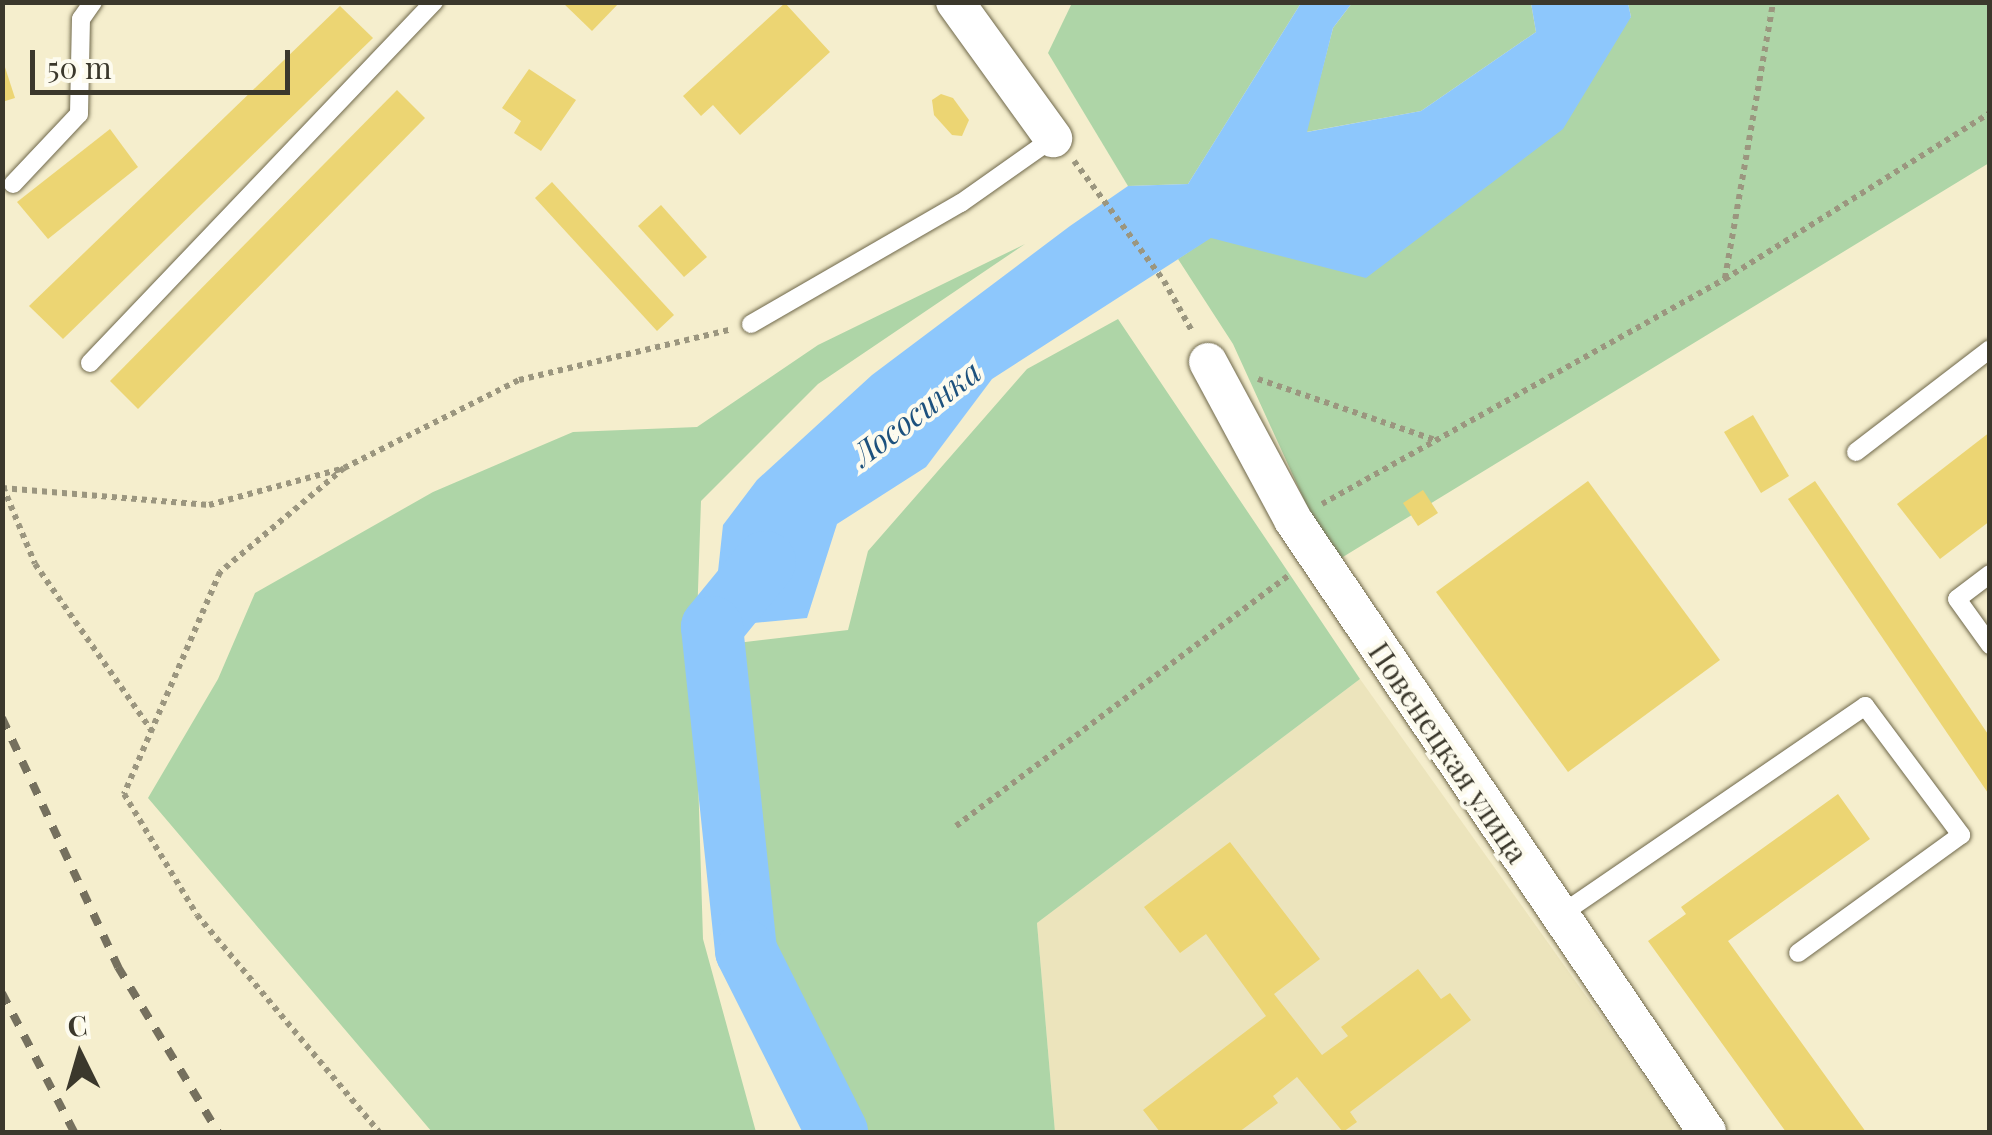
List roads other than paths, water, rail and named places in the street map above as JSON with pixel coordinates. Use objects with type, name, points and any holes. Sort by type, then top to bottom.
[{"type":"street","points":[[955,2],[1052,138]]},
{"type":"street","name":"Повенецкая улица","points":[[1208,362],[1292,520],[1707,1132]]},
{"type":"lane","points":[[13,184],[78,114],[81,20],[93,2]]},
{"type":"lane","points":[[90,363],[434,2]]},
{"type":"lane","points":[[752,324],[961,203],[1052,138]]},
{"type":"lane","points":[[1856,452],[1990,349]]},
{"type":"lane","points":[[1990,574],[1957,600],[1990,645]]},
{"type":"lane","points":[[1560,915],[1865,706],[1961,836],[1798,953]]},
{"type":"water","points":[[1301,3],[1352,3],[1333,28],[1307,132],[1421,111],[1536,32],[1531,3],[1628,3],[1631,17],[1563,129],[1366,278],[1211,238],[992,379],[926,467],[837,524],[807,618],[712,627],[723,525],[757,480],[872,375],[1128,186],[1188,184]]},
{"type":"waterway","name":"Лососинка","points":[[765,562],[712,627],[746,951],[837,1132]]},
{"type":"railway","points":[[2,718],[118,967],[218,1132]]},
{"type":"railway","points":[[2,993],[74,1132]]}]
